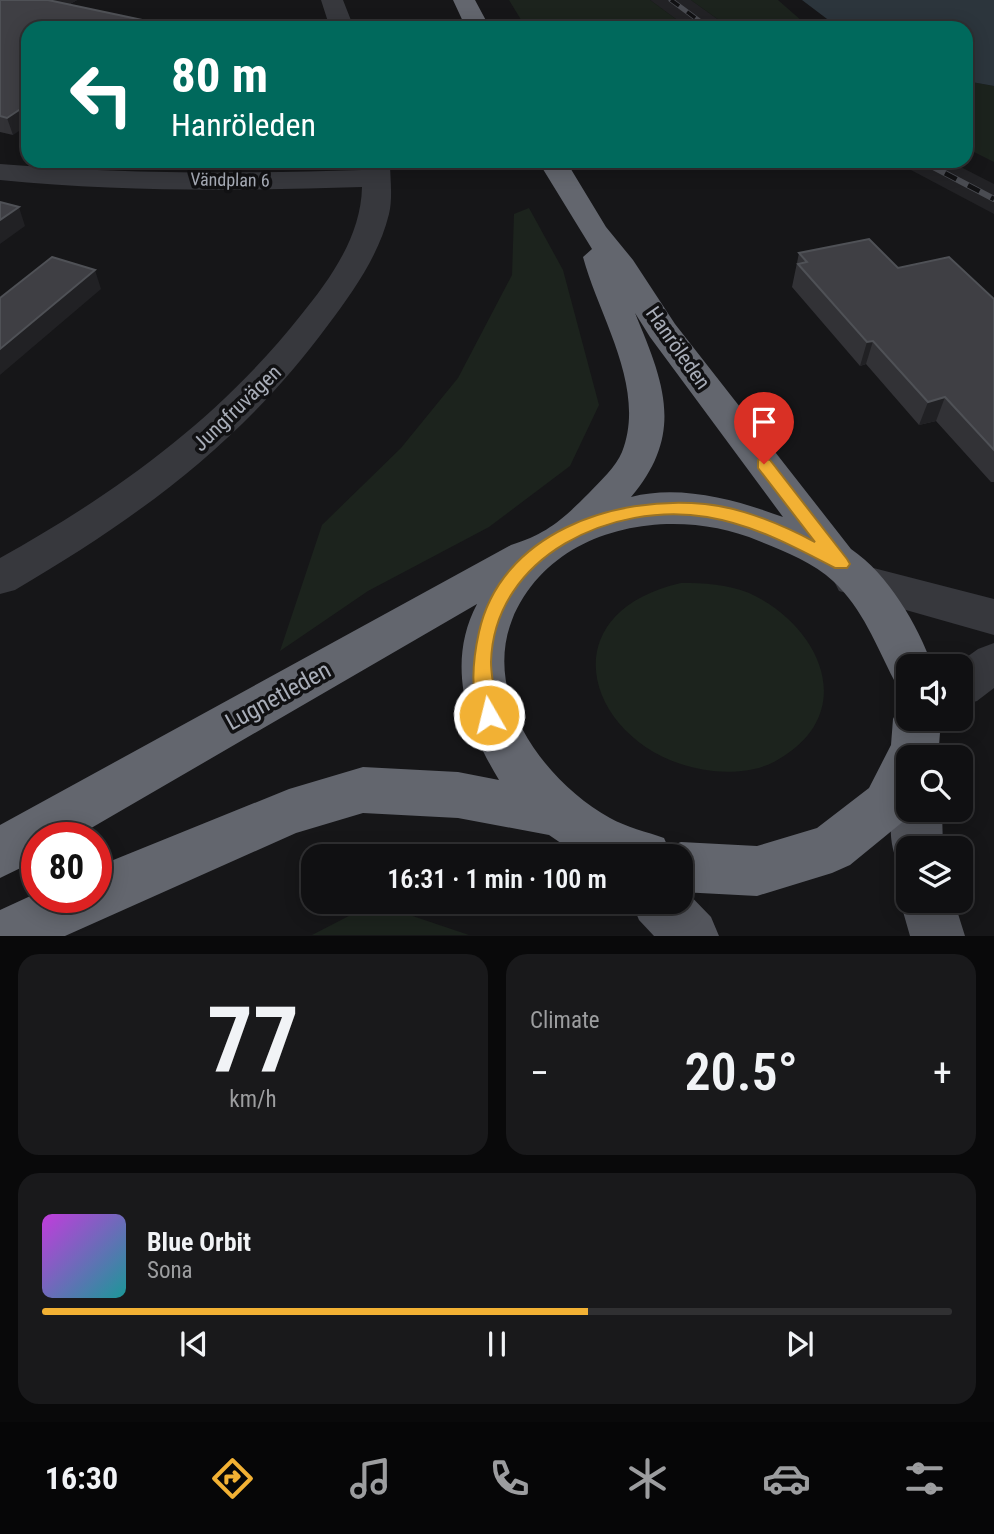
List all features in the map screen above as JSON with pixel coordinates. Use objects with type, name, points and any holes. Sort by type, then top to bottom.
[{"type":"highway","points":[[464,0],[474,21]]},
{"type":"highway","name":"Hanröleden","points":[[556,168],[593,231],[622,267],[662,330],[894,627],[905,654]]},
{"type":"highway","name":"Hanröleden","points":[[568,533],[632,468],[641,452],[649,416],[640,378],[600,265],[593,231]]},
{"type":"highway","points":[[589,835],[516,767],[489,715],[482,662],[492,613],[518,571],[568,533],[641,510],[706,510],[771,527],[848,571]]},
{"type":"highway","name":"Lugnetleden","points":[[0,853],[568,533]]},
{"type":"highway","points":[[693,868],[757,871],[832,848],[887,804],[914,740]]},
{"type":"highway","points":[[112,886],[289,812],[363,790],[458,794],[613,844]]},
{"type":"highway","points":[[4,936],[54,913]]},
{"type":"main road","points":[[931,913],[938,936]]},
{"type":"main road","points":[[671,914],[692,936]]},
{"type":"street","points":[[332,0],[340,21]]},
{"type":"street","name":"Vändplan 6","points":[[0,172],[54,177],[291,181],[376,170]]},
{"type":"street","name":"Jungfruvägen","points":[[0,578],[82,531],[172,471],[237,414],[291,355],[337,289],[364,243],[371,223],[376,170]]},
{"type":"street","points":[[848,571],[994,617]]},
{"type":"street","points":[[973,678],[994,662]]},
{"type":"shaded area","points":[[509,0],[650,0],[678,21],[522,21]]},
{"type":"shaded area","points":[[650,0],[691,0],[720,21],[678,21]]},
{"type":"shaded area","points":[[691,0],[778,0],[802,21],[720,21]]},
{"type":"shaded area","points":[[802,0],[994,0],[994,86],[973,82],[973,21],[830,21]]},
{"type":"shaded area","points":[[973,82],[994,86],[994,162],[973,152]]},
{"type":"shaded area","points":[[907,168],[963,168],[994,184],[994,214]]},
{"type":"shaded area","points":[[529,208],[563,270],[599,405],[570,466],[489,527],[368,591],[280,651],[322,525],[401,448],[458,378],[512,275],[514,214]]},
{"type":"shaded area","points":[[681,583],[715,585],[749,593],[774,607],[795,626],[811,647],[821,670],[824,694],[818,718],[804,740],[772,763],[747,770],[721,772],[671,761],[637,741],[612,715],[598,684],[597,654],[609,624],[636,600]]},
{"type":"shaded area","points":[[353,914],[407,914],[469,935],[312,935]]},
{"type":"building","points":[[0,0],[48,0],[147,21],[21,21],[21,109],[7,118],[0,116]]},
{"type":"building","points":[[0,202],[19,207],[0,220]]},
{"type":"building","points":[[869,239],[898,268],[949,257],[994,299],[994,450],[945,397],[928,402],[873,341],[867,342],[798,264],[807,262],[799,253]]},
{"type":"building","points":[[52,257],[95,270],[0,349],[0,298]]},
{"type":"railway","points":[[671,0],[700,21]]},
{"type":"railway","points":[[935,168],[994,199]]},
{"type":"route","points":[[489,715],[482,662],[492,613],[518,571],[555,540],[580,526],[641,510],[706,510],[771,527],[841,564],[764,464]]}]
